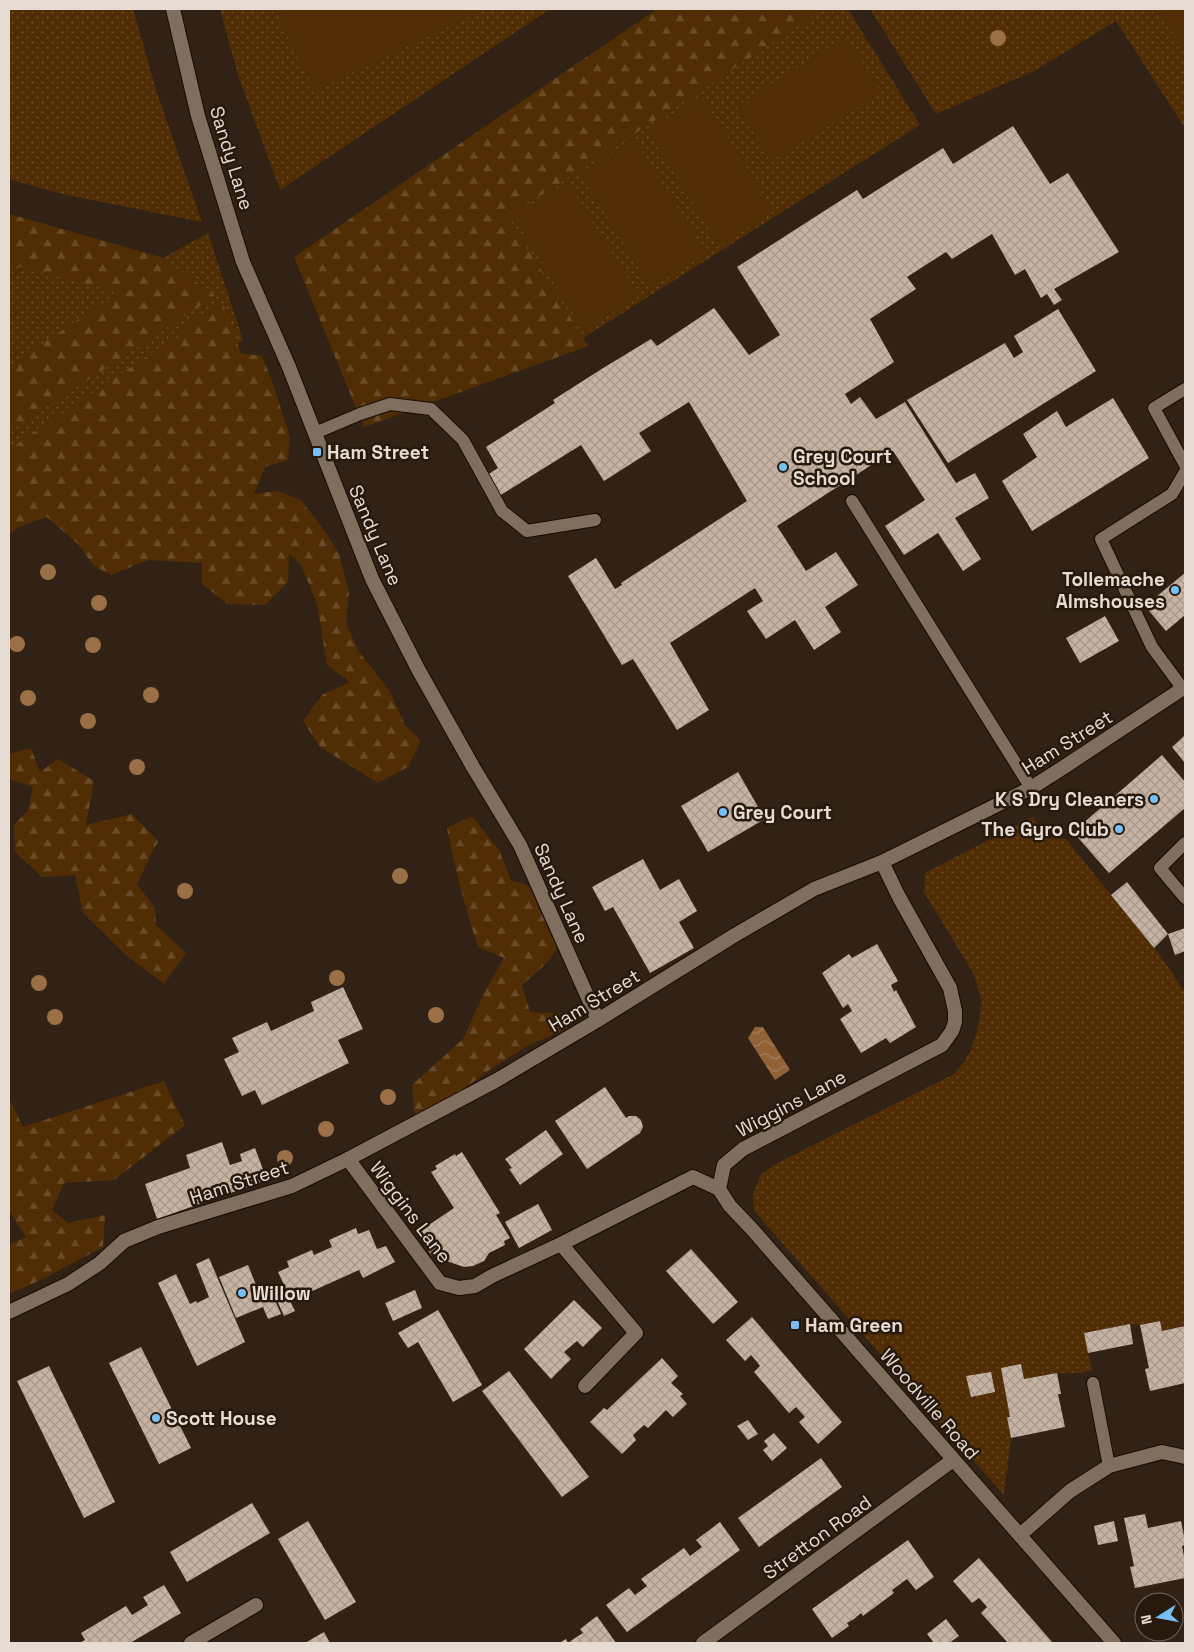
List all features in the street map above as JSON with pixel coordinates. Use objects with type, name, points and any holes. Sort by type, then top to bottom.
[{"type":"street","name":"Sandy Lane","points":[[173,9],[198,116],[243,262],[289,367],[372,579],[418,669],[473,767],[520,845],[598,1020]]},
{"type":"street","name":"Ham Street","points":[[9,1312],[68,1284],[100,1262],[124,1241],[158,1227],[292,1186],[348,1159],[497,1080],[814,889],[882,862],[1031,788],[1184,688]]},
{"type":"street","name":"Wiggins Lane","points":[[348,1159],[440,1282],[459,1288],[475,1286],[693,1177],[718,1189],[724,1165],[743,1149],[942,1045],[952,1031],[955,1022],[955,1011],[950,988],[899,897],[882,862]]},
{"type":"street","name":"Woodville Road","points":[[718,1189],[730,1206],[1114,1643]]},
{"type":"street","points":[[561,1244],[636,1333],[585,1386]]},
{"type":"street","points":[[1020,1535],[1070,1491],[1109,1466],[1162,1452],[1185,1457]]},
{"type":"street","name":"Stretton Road","points":[[703,1643],[720,1638],[954,1460]]},
{"type":"street","points":[[191,1643],[256,1605]]},
{"type":"lane","points":[[1185,389],[1154,408],[1185,465]]},
{"type":"lane","points":[[314,433],[390,404],[431,409],[463,440],[502,511],[527,531],[595,520]]},
{"type":"lane","points":[[1184,688],[1152,647],[1101,539],[1172,494],[1185,472]]},
{"type":"lane","points":[[852,501],[1031,788]]},
{"type":"lane","points":[[1185,843],[1160,868],[1185,898]]},
{"type":"lane","points":[[1093,1383],[1109,1466]]},
{"type":"green space","points":[[9,9],[133,9],[157,93],[202,222],[62,194],[9,179]]},
{"type":"green space","points":[[220,9],[550,9],[280,190],[238,75]]},
{"type":"green space","points":[[275,9],[485,9],[314,91]]},
{"type":"green space","points":[[657,9],[824,9],[508,217],[588,346],[364,427],[294,257]]},
{"type":"green space","points":[[812,9],[848,9],[920,125],[583,338],[500,206]]},
{"type":"green space","points":[[870,9],[1185,9],[1185,128],[1116,21],[1034,71],[936,114]]},
{"type":"green space","points":[[1157,9],[1185,9],[1185,51]]},
{"type":"green space","points":[[846,37],[881,93],[771,161],[737,106]]},
{"type":"green space","points":[[702,96],[773,211],[719,245],[648,130]]},
{"type":"green space","points":[[634,139],[706,253],[651,288],[580,173]]},
{"type":"green space","points":[[567,182],[639,296],[584,331],[513,216]]},
{"type":"green space","points":[[9,214],[163,258],[208,233],[243,340],[9,491]]},
{"type":"green space","points":[[9,214],[163,258],[215,296],[9,432],[9,366],[119,292],[9,264]]},
{"type":"green space","points":[[223,303],[241,353],[262,356],[290,437],[288,460],[265,467],[254,494],[277,491],[301,500],[326,533],[339,554],[349,592],[346,624],[359,652],[390,691],[405,725],[421,741],[408,767],[378,783],[320,747],[303,721],[322,695],[350,682],[327,665],[317,604],[301,565],[289,553],[288,582],[265,605],[228,604],[202,584],[202,563],[148,560],[111,575],[93,565],[79,545],[47,517],[21,526],[9,534],[9,449],[161,347],[178,338],[190,320]]},
{"type":"green space","points":[[31,748],[40,772],[58,759],[94,781],[86,825],[132,814],[158,841],[137,884],[155,908],[156,925],[186,953],[164,984],[126,955],[83,913],[75,875],[42,877],[15,852],[14,825],[28,810],[33,787],[10,779],[9,754]]},
{"type":"green space","points":[[472,816],[499,850],[511,880],[529,886],[557,948],[547,963],[522,985],[530,1012],[569,1014],[568,1028],[529,1045],[449,1099],[415,1117],[412,1085],[463,1039],[484,993],[504,958],[478,947],[453,858],[447,828]]},
{"type":"green space","points":[[1033,817],[1048,838],[1066,839],[1162,958],[1185,992],[1185,1326],[1162,1331],[1159,1321],[1140,1325],[1130,1324],[1084,1333],[1092,1370],[1079,1373],[1057,1373],[1024,1379],[1021,1364],[1001,1368],[1010,1416],[1007,1417],[1011,1438],[1004,1495],[754,1211],[753,1194],[761,1174],[778,1163],[954,1074],[965,1061],[972,1047],[978,1027],[982,1001],[973,973],[924,892],[925,873]]},
{"type":"green space","points":[[164,1081],[185,1125],[114,1180],[64,1183],[52,1210],[68,1223],[105,1215],[103,1247],[41,1280],[9,1294],[9,1245],[26,1237],[9,1211],[9,1098],[23,1127]]},
{"type":"water","points":[[755,1027],[763,1027],[790,1070],[775,1080],[748,1038]]},
{"type":"building","points":[[1013,126],[1050,184],[1068,173],[1119,252],[1054,289],[1062,300],[1054,305],[1047,294],[1041,298],[1025,269],[1015,275],[992,234],[952,259],[946,252],[907,277],[916,289],[870,319],[894,362],[845,394],[851,404],[860,397],[876,419],[905,402],[956,483],[975,473],[989,498],[955,518],[981,559],[963,571],[938,533],[904,555],[885,526],[925,500],[893,451],[777,526],[806,571],[836,552],[858,585],[825,607],[841,632],[814,650],[795,620],[766,639],[747,611],[763,601],[755,588],[670,643],[709,710],[677,730],[633,659],[622,665],[568,576],[596,558],[615,589],[622,585],[621,583],[747,501],[689,402],[639,433],[651,451],[604,481],[581,445],[499,496],[487,475],[498,468],[486,447],[555,403],[553,400],[600,370],[651,339],[657,346],[714,308],[749,355],[780,335],[737,267],[857,190],[863,199],[943,148],[953,164]]},
{"type":"building","points":[[1058,309],[1096,371],[948,463],[907,400],[1005,343],[1014,358],[1023,352],[1014,336]]},
{"type":"building","points":[[1113,398],[1149,458],[1032,531],[1002,481],[1037,457],[1023,434],[1057,411],[1066,427]]},
{"type":"building","name":"Tollemache Almshouses","points":[[1185,573],[1185,615],[1166,631],[1145,606]]},
{"type":"building","points":[[1105,616],[1119,641],[1080,663],[1066,638]]},
{"type":"building","points":[[1185,735],[1185,763],[1172,747]]},
{"type":"building","points":[[1162,755],[1185,782],[1185,808],[1109,873],[1073,832]]},
{"type":"building","name":"Grey Court","points":[[738,772],[765,819],[708,852],[681,806]]},
{"type":"building","points":[[643,859],[660,890],[679,879],[697,911],[679,922],[694,948],[650,973],[613,907],[605,911],[592,887]]},
{"type":"building","points":[[1127,882],[1168,934],[1154,948],[1111,895]]},
{"type":"building","points":[[1185,928],[1185,951],[1175,955],[1168,934]]},
{"type":"building","points":[[877,944],[898,981],[891,985],[894,992],[896,990],[916,1027],[890,1043],[886,1038],[861,1053],[840,1019],[852,1011],[848,1004],[843,1008],[822,973],[849,954],[852,958]]},
{"type":"building","points":[[343,987],[363,1029],[338,1040],[349,1063],[262,1105],[255,1090],[242,1096],[224,1059],[239,1052],[232,1038],[267,1022],[271,1031],[314,1011],[311,1002]]},
{"type":"building","points":[[605,1087],[626,1118],[636,1116],[641,1120],[643,1127],[640,1133],[587,1169],[555,1121]]},
{"type":"building","points":[[546,1130],[563,1154],[520,1185],[509,1169],[512,1168],[505,1159]]},
{"type":"building","points":[[222,1142],[230,1165],[242,1161],[240,1154],[255,1148],[267,1180],[157,1219],[145,1184],[190,1168],[186,1155]]},
{"type":"building","points":[[462,1152],[500,1213],[496,1215],[510,1238],[504,1241],[505,1245],[489,1253],[484,1261],[473,1266],[464,1267],[432,1256],[417,1233],[454,1208],[431,1172],[437,1169],[435,1166]]},
{"type":"building","points":[[538,1204],[552,1230],[519,1248],[505,1222]]},
{"type":"building","points":[[356,1228],[358,1234],[369,1230],[377,1249],[386,1246],[395,1262],[363,1278],[359,1270],[290,1301],[295,1311],[284,1316],[275,1296],[287,1291],[278,1272],[289,1267],[287,1261],[312,1250],[314,1255],[332,1247],[329,1240]]},
{"type":"building","points":[[691,1249],[738,1302],[713,1324],[666,1271]]},
{"type":"building","points":[[209,1258],[245,1342],[197,1366],[158,1283],[176,1274],[190,1304],[196,1301],[197,1303],[209,1297],[196,1264]]},
{"type":"building","name":"Willow","points":[[248,1265],[260,1295],[271,1291],[281,1314],[268,1319],[263,1307],[236,1318],[219,1277]]},
{"type":"building","points":[[415,1290],[422,1308],[393,1321],[385,1303]]},
{"type":"building","points":[[574,1300],[602,1328],[583,1347],[577,1341],[564,1352],[571,1359],[551,1379],[524,1349]]},
{"type":"building","points":[[438,1310],[482,1385],[453,1402],[418,1342],[408,1348],[398,1333]]},
{"type":"building","points":[[752,1317],[842,1422],[818,1444],[799,1422],[805,1417],[796,1407],[789,1413],[754,1372],[760,1366],[751,1355],[745,1361],[726,1340]]},
{"type":"building","points":[[1160,1321],[1162,1331],[1185,1326],[1185,1383],[1150,1391],[1145,1369],[1149,1368],[1140,1325]]},
{"type":"building","points":[[1130,1324],[1133,1344],[1088,1353],[1084,1333]]},
{"type":"building","name":"Scott House","points":[[141,1347],[191,1448],[159,1464],[109,1363]]},
{"type":"building","points":[[662,1358],[678,1376],[671,1383],[683,1394],[680,1396],[687,1404],[673,1417],[666,1410],[648,1428],[644,1425],[633,1435],[636,1440],[622,1454],[590,1422],[604,1408],[607,1410]]},
{"type":"building","points":[[1021,1364],[1024,1379],[1057,1373],[1061,1394],[1058,1394],[1065,1427],[1011,1438],[1007,1417],[1010,1417],[1001,1368]]},
{"type":"building","points":[[49,1366],[115,1502],[84,1518],[17,1381]]},
{"type":"building","points":[[509,1371],[589,1477],[562,1497],[482,1391]]},
{"type":"building","points":[[991,1372],[995,1392],[971,1397],[966,1376]]},
{"type":"building","points":[[748,1420],[758,1434],[748,1440],[737,1426]]},
{"type":"building","points":[[774,1433],[787,1448],[772,1461],[763,1450],[768,1446],[764,1441]]},
{"type":"building","points":[[821,1458],[842,1487],[759,1547],[738,1518]]},
{"type":"building","points":[[252,1503],[270,1533],[187,1582],[170,1552]]},
{"type":"building","points":[[1145,1514],[1148,1528],[1181,1521],[1185,1541],[1185,1545],[1182,1546],[1185,1561],[1185,1578],[1135,1588],[1130,1567],[1134,1566],[1124,1518]]},
{"type":"building","points":[[308,1521],[356,1602],[325,1620],[278,1539]]},
{"type":"building","points":[[1114,1521],[1118,1541],[1098,1545],[1094,1526]]},
{"type":"building","points":[[720,1522],[740,1550],[627,1632],[606,1605],[629,1588],[635,1595],[647,1586],[641,1579],[684,1548],[690,1556],[702,1547],[696,1540]]},
{"type":"building","points":[[908,1540],[934,1577],[916,1590],[907,1579],[892,1590],[894,1593],[863,1616],[861,1613],[847,1623],[849,1626],[832,1638],[812,1609]]},
{"type":"building","points":[[979,1558],[1053,1643],[1008,1643],[981,1613],[987,1607],[979,1598],[972,1603],[953,1581]]},
{"type":"building","points":[[164,1585],[181,1613],[130,1643],[79,1643],[85,1640],[81,1633],[126,1606],[132,1615],[148,1605],[143,1597]]},
{"type":"building","points":[[597,1616],[616,1643],[568,1643],[583,1633],[580,1629]]},
{"type":"building","points":[[946,1619],[959,1636],[949,1643],[934,1643],[927,1634]]},
{"type":"building","points":[[324,1632],[330,1643],[305,1643]]},
{"type":"building","points":[[566,1639],[568,1643],[559,1643]]},
{"type":"place","name":"Ham Street","points":[[317,452]]},
{"type":"place","name":"Grey Court School","points":[[783,467]]},
{"type":"place","name":"Tollemache Almshouses","points":[[1175,590]]},
{"type":"place","name":"K S Dry Cleaners","points":[[1154,799]]},
{"type":"place","name":"Grey Court","points":[[723,812]]},
{"type":"place","name":"The Gyro Club","points":[[1119,829]]},
{"type":"place","name":"Willow","points":[[242,1293]]},
{"type":"place","name":"Ham Green","points":[[795,1325]]},
{"type":"place","name":"Scott House","points":[[156,1418]]}]
